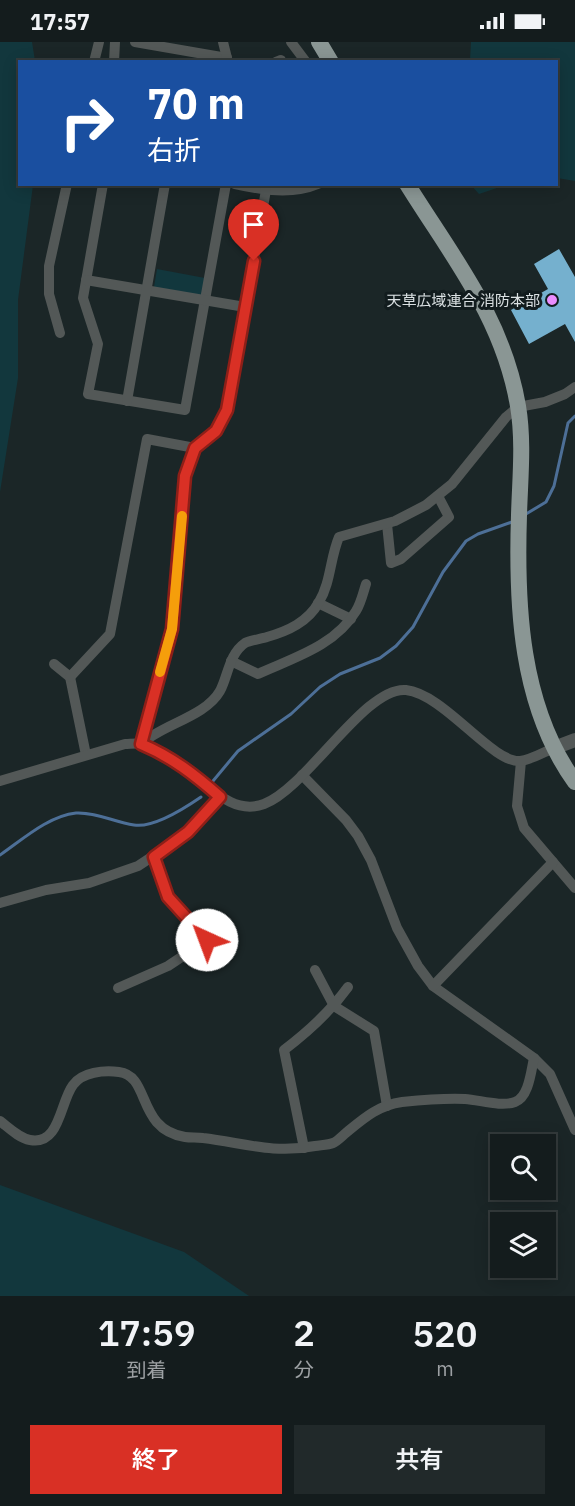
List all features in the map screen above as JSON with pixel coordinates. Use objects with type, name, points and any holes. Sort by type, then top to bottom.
[{"type":"highway","points":[[319,42],[330,60]]},
{"type":"highway","points":[[407,186],[480,297],[494,325],[506,358],[518,407],[521,460],[518,541],[521,623],[528,667],[539,709],[554,748],[575,782]]},
{"type":"street","points":[[94,60],[99,42]]},
{"type":"street","points":[[114,60],[115,42]]},
{"type":"street","points":[[135,42],[227,60],[222,42]]},
{"type":"street","points":[[291,42],[304,60]]},
{"type":"street","points":[[60,333],[49,294],[49,266],[67,186]]},
{"type":"street","points":[[103,186],[83,298],[98,344],[88,394],[185,411],[226,186]]},
{"type":"street","points":[[127,401],[165,186]]},
{"type":"street","points":[[141,744],[172,629],[185,476],[195,448],[216,431],[227,410],[265,187],[290,190],[309,186]]},
{"type":"street","points":[[86,280],[245,307]]},
{"type":"street","points":[[141,744],[152,734],[207,705],[219,692],[231,661],[246,643],[280,633],[303,622],[318,603],[325,588],[339,537],[387,524],[426,505],[452,484],[479,453],[496,428],[518,407],[544,402],[565,394],[575,387]]},
{"type":"street","points":[[70,676],[110,634],[147,439],[195,448]]},
{"type":"street","points":[[387,524],[391,563],[401,559],[449,517],[438,496]]},
{"type":"street","points":[[231,661],[258,674],[315,649],[333,637],[351,619],[366,584]]},
{"type":"street","points":[[318,603],[351,619]]},
{"type":"street","points":[[54,664],[70,676],[86,755]]},
{"type":"street","points":[[0,781],[124,744],[141,744],[168,756],[186,768],[220,797],[237,805],[264,804],[279,796],[302,775],[347,728],[384,694],[399,689],[411,690],[434,702],[467,726],[498,754],[521,761],[575,740]]},
{"type":"street","points":[[521,761],[517,806],[525,828],[575,888]]},
{"type":"street","points":[[302,775],[346,820],[358,836],[371,860],[398,928],[418,966],[433,986],[534,1058],[550,1074],[575,1131]]},
{"type":"street","points":[[0,903],[46,890],[89,883],[138,866],[188,832],[220,797]]},
{"type":"street","points":[[118,988],[168,966],[207,940],[168,897],[154,857]]},
{"type":"street","points":[[433,986],[553,862]]},
{"type":"street","points":[[315,970],[334,1006],[374,1030],[387,1106]]},
{"type":"street","points":[[304,1148],[284,1050],[310,1030],[334,1006],[348,987]]},
{"type":"street","points":[[0,1121],[26,1139],[32,1141],[46,1138],[54,1132],[64,1102],[74,1083],[88,1074],[120,1072],[131,1076],[138,1083],[147,1109],[163,1130],[184,1137],[269,1149],[304,1148],[334,1143],[373,1110],[400,1102],[463,1099],[514,1102],[520,1099],[525,1091],[534,1058]]},
{"type":"shaded area","points":[[0,42],[32,42],[35,60],[18,60],[18,186],[33,186],[18,300],[18,378],[0,492]]},
{"type":"shaded area","points":[[471,42],[575,42],[575,181],[558,178],[558,60],[470,60]]},
{"type":"shaded area","points":[[472,186],[503,186],[479,194]]},
{"type":"shaded area","points":[[157,269],[205,278],[202,296],[154,287]]},
{"type":"shaded area","points":[[0,1185],[184,1252],[249,1296],[0,1296]]},
{"type":"building","name":"天草広域連合 消防本部","points":[[559,249],[575,277],[575,342],[565,324],[529,344],[511,310],[548,289],[534,264]]},
{"type":"waterway","points":[[526,514],[546,502],[554,486],[568,423],[575,416]]},
{"type":"waterway","points":[[213,781],[238,751],[291,714],[320,687],[340,674],[380,658],[396,646],[413,627],[443,572],[466,541],[478,534],[512,522]]},
{"type":"waterway","points":[[0,855],[45,824],[66,815],[91,814],[127,824],[142,825],[169,816],[201,797]]},
{"type":"slow traffic","points":[[160,672],[172,629],[182,516]]},
{"type":"place","name":"天草広域連合 消防本部","points":[[552,300]]},
{"type":"route","points":[[207,940],[168,897],[154,857],[188,832],[220,797],[186,768],[168,756],[141,744],[172,629],[185,476],[195,448],[216,431],[227,410],[254,261]]}]
